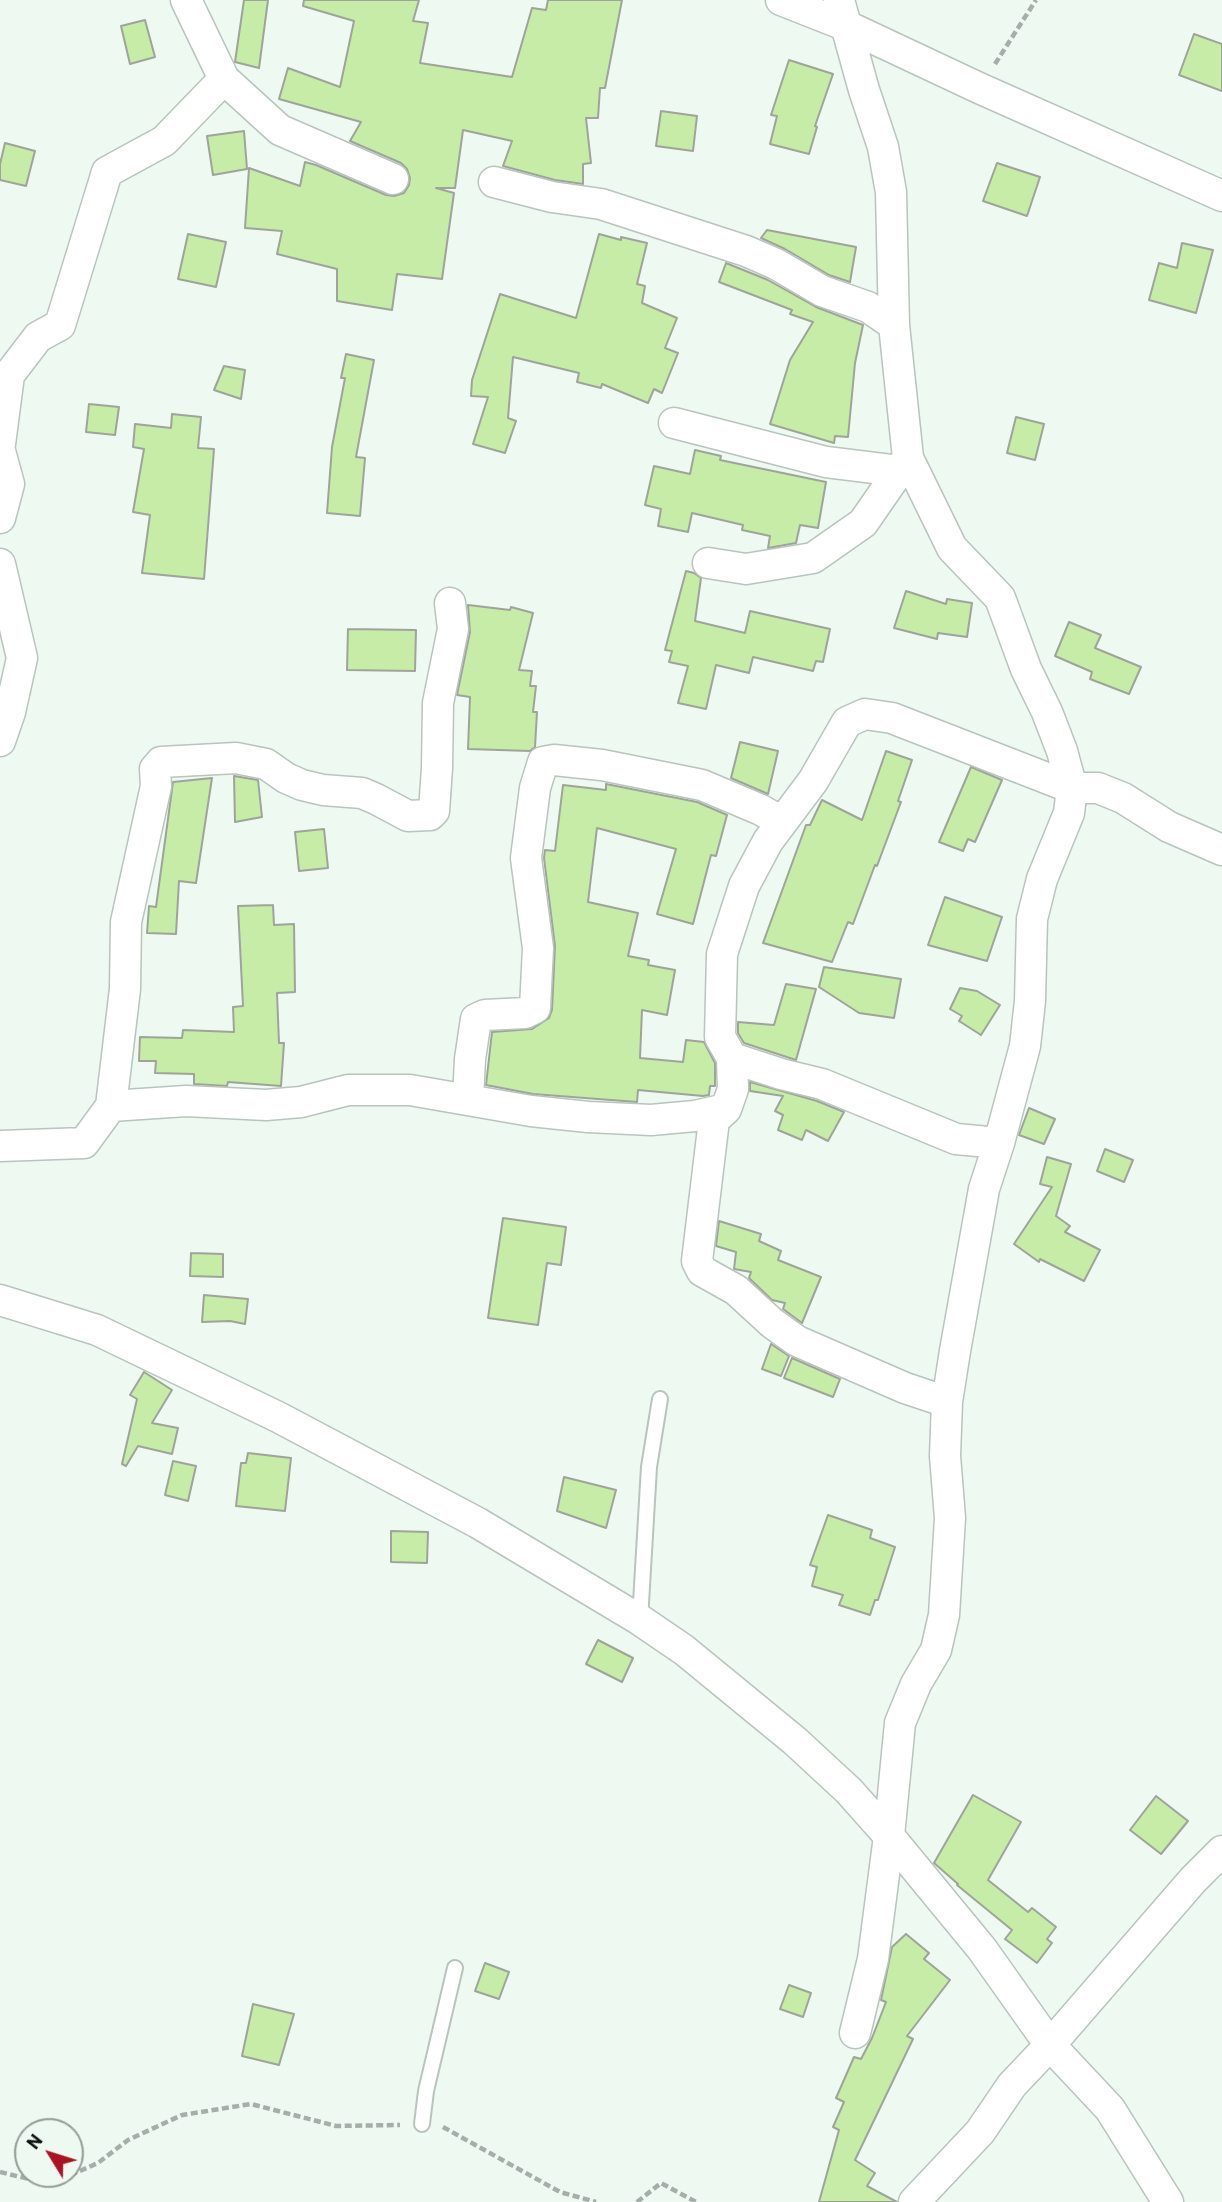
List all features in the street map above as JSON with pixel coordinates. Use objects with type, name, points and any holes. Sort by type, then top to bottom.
[{"type":"street","points":[[186,0],[224,79],[281,130],[393,179]]},
{"type":"street","points":[[781,0],[843,13],[979,88],[1222,196]]},
{"type":"street","points":[[843,13],[883,147],[891,191],[894,325],[903,465],[953,548],[1000,598],[1026,669],[1062,751],[1072,788],[1069,813],[1042,879],[1032,919],[1030,1001],[1025,1046],[984,1189],[947,1402],[944,1456],[950,1518],[944,1615],[936,1650],[916,1684],[900,1723],[873,1959],[855,2033]]},
{"type":"street","points":[[0,444],[9,375],[38,337],[60,325],[107,172],[164,141],[224,79]]},
{"type":"street","points":[[494,182],[552,197],[601,204],[746,251],[776,264],[822,291],[868,307],[894,325]]},
{"type":"street","points":[[674,423],[826,462],[903,465]]},
{"type":"street","points":[[0,451],[9,484],[0,517]]},
{"type":"street","points":[[708,563],[746,569],[813,558],[863,523],[903,465]]},
{"type":"street","points":[[0,564],[22,658],[10,712],[0,741]]},
{"type":"street","points":[[0,1146],[84,1143],[111,1106],[125,989],[125,922],[156,786],[155,769],[161,762],[236,758],[266,764],[302,785],[323,790],[362,793],[408,816],[430,815],[434,811],[438,703],[453,629],[450,603]]},
{"type":"street","points":[[947,1402],[905,1388],[797,1341],[772,1323],[736,1290],[702,1271],[697,1261],[714,1120],[726,1109],[733,1089],[732,1058],[720,1037],[722,954],[744,886],[768,841],[813,781],[847,722],[865,714],[892,719],[1072,788],[1098,788],[1123,798],[1169,827],[1222,850]]},
{"type":"street","points":[[468,1100],[476,1018],[525,1013],[535,1008],[538,948],[526,858],[535,788],[543,762],[554,760],[601,765],[702,785],[782,822]]},
{"type":"street","points":[[732,1058],[822,1084],[956,1139],[999,1143]]},
{"type":"street","points":[[111,1106],[186,1101],[266,1105],[301,1102],[348,1090],[410,1090],[588,1117],[651,1120],[695,1116],[726,1109]]},
{"type":"street","points":[[0,1300],[97,1330],[278,1417],[478,1523],[640,1620],[684,1650],[795,1741],[849,1791],[889,1836],[982,1949],[1050,2045],[1110,2109],[1168,2202]]},
{"type":"street","points":[[914,2202],[980,2132],[1012,2085],[1193,1880],[1222,1851]]},
{"type":"lane","points":[[640,1620],[649,1467],[660,1399]]},
{"type":"lane","points":[[422,2124],[426,2091],[455,1968]]},
{"type":"path","points":[[979,88],[1036,0]]},
{"type":"path","points":[[0,2172],[50,2184],[98,2163],[128,2140],[182,2115],[251,2104],[336,2126],[441,2126],[559,2192],[596,2202]]},
{"type":"path","points":[[637,2202],[661,2183],[696,2202]]},
{"type":"building","points":[[244,0],[268,0],[259,68],[235,62]]},
{"type":"building","points":[[304,0],[419,0],[413,21],[428,23],[420,63],[512,77],[532,8],[546,10],[548,0],[622,0],[605,88],[600,88],[598,118],[586,118],[591,163],[583,164],[583,184],[555,180],[503,166],[512,141],[463,130],[455,188],[436,188],[454,193],[442,279],[397,274],[392,310],[337,301],[337,269],[277,254],[282,231],[245,228],[249,168],[300,186],[305,162],[394,196],[404,193],[410,178],[401,163],[350,141],[361,122],[279,99],[288,68],[340,87],[354,21],[303,6]]},
{"type":"building","points":[[145,20],[155,57],[130,64],[121,26]]},
{"type":"building","points":[[1194,34],[1222,44],[1222,91],[1179,75]]},
{"type":"building","points":[[789,60],[833,74],[815,126],[817,127],[809,154],[770,144],[777,116],[771,115]]},
{"type":"building","points":[[661,111],[697,116],[693,151],[656,146]]},
{"type":"building","points":[[244,131],[247,169],[213,175],[207,136]]},
{"type":"building","points":[[5,143],[35,151],[26,186],[0,180],[0,164]]},
{"type":"building","points":[[997,163],[1040,177],[1027,216],[983,201]]},
{"type":"building","points":[[767,230],[856,247],[850,282],[829,275],[761,238]]},
{"type":"building","points":[[188,234],[226,242],[216,287],[178,279]]},
{"type":"building","points":[[599,234],[647,243],[637,284],[645,286],[642,303],[677,318],[665,348],[678,353],[662,393],[654,389],[648,403],[602,384],[601,388],[577,382],[579,373],[513,357],[508,418],[516,421],[505,453],[473,444],[488,397],[471,396],[472,380],[500,294],[576,318]]},
{"type":"building","points":[[1182,243],[1213,250],[1196,313],[1149,300],[1159,263],[1177,268]]},
{"type":"building","points":[[726,263],[768,280],[816,307],[863,325],[855,363],[848,437],[835,436],[834,443],[770,424],[790,360],[813,322],[790,314],[792,310],[719,282]]},
{"type":"building","points":[[346,354],[374,360],[356,457],[365,458],[360,516],[327,513],[332,447],[345,378],[341,378]]},
{"type":"building","points":[[224,366],[245,370],[241,399],[214,390]]},
{"type":"building","points":[[89,404],[119,407],[115,435],[86,432]]},
{"type":"building","points":[[172,414],[201,417],[198,448],[214,449],[204,579],[142,573],[150,515],[133,512],[144,449],[133,447],[135,424],[171,428]]},
{"type":"building","points":[[1016,417],[1044,424],[1035,460],[1007,453]]},
{"type":"building","points":[[695,450],[721,456],[720,460],[826,482],[818,528],[800,525],[796,543],[768,548],[770,536],[742,530],[743,525],[692,513],[688,532],[658,526],[661,509],[645,505],[654,466],[690,474]]},
{"type":"building","points":[[686,571],[701,578],[695,621],[745,633],[750,611],[830,629],[823,662],[816,661],[813,671],[753,657],[749,673],[716,665],[706,709],[678,703],[688,666],[669,662],[672,651],[665,650]]},
{"type":"building","points":[[906,591],[946,604],[947,599],[972,603],[967,637],[938,633],[937,639],[894,628]]},
{"type":"building","points":[[468,605],[510,610],[511,607],[533,613],[519,670],[532,671],[530,686],[536,686],[533,712],[537,712],[535,747],[530,751],[468,749],[470,697],[457,695],[470,632]]},
{"type":"building","points":[[1069,622],[1101,635],[1095,648],[1141,667],[1129,694],[1090,679],[1092,672],[1055,656]]},
{"type":"building","points":[[348,629],[416,630],[415,671],[347,670]]},
{"type":"building","points":[[740,742],[778,751],[768,794],[731,778]]},
{"type":"building","points":[[886,751],[912,760],[898,801],[901,802],[877,866],[875,865],[853,924],[848,922],[832,962],[763,943],[806,825],[810,825],[822,800],[862,820]]},
{"type":"building","points":[[971,767],[1002,780],[975,842],[968,839],[963,851],[939,842]]},
{"type":"building","points":[[234,776],[258,780],[262,817],[235,822]]},
{"type":"building","points":[[212,778],[196,883],[179,881],[176,934],[147,933],[149,906],[156,907],[173,782]]},
{"type":"building","points":[[606,784],[697,802],[727,815],[716,856],[711,855],[693,924],[657,914],[676,849],[597,828],[588,902],[638,913],[628,956],[649,960],[648,965],[675,970],[667,1015],[642,1010],[640,1058],[683,1062],[686,1040],[704,1042],[715,1063],[715,1086],[710,1086],[709,1095],[638,1090],[637,1102],[533,1094],[486,1085],[492,1032],[532,1029],[549,1018],[552,1010],[555,946],[544,858],[545,850],[555,851],[563,785],[606,790]]},
{"type":"building","points":[[324,829],[328,868],[299,871],[295,832]]},
{"type":"building","points":[[945,897],[1002,917],[987,961],[928,945]]},
{"type":"building","points":[[273,905],[274,925],[294,924],[295,992],[277,993],[279,1043],[284,1043],[281,1086],[228,1082],[227,1086],[194,1084],[194,1074],[155,1073],[156,1061],[139,1061],[140,1037],[182,1038],[183,1030],[234,1032],[233,1007],[243,1006],[238,906]]},
{"type":"building","points":[[824,967],[901,979],[894,1018],[859,1013],[819,987]]},
{"type":"building","points":[[786,984],[816,989],[796,1060],[744,1043],[738,1033],[738,1022],[774,1025]]},
{"type":"building","points":[[960,988],[977,991],[1000,1005],[981,1035],[959,1021],[962,1016],[950,1009]]},
{"type":"building","points":[[750,1082],[817,1101],[844,1112],[828,1141],[806,1130],[802,1140],[778,1130],[783,1115],[775,1111],[783,1096],[750,1091]]},
{"type":"building","points":[[1029,1108],[1055,1119],[1044,1144],[1019,1135]]},
{"type":"building","points":[[1105,1149],[1133,1160],[1124,1182],[1097,1171]]},
{"type":"building","points":[[1047,1157],[1071,1164],[1056,1216],[1070,1226],[1065,1232],[1100,1250],[1084,1281],[1040,1259],[1039,1262],[1014,1244],[1052,1187],[1040,1184]]},
{"type":"building","points":[[503,1218],[566,1227],[561,1265],[547,1263],[538,1325],[488,1318]]},
{"type":"building","points":[[719,1221],[761,1234],[759,1241],[781,1251],[778,1260],[821,1277],[802,1323],[783,1309],[785,1303],[772,1300],[749,1278],[751,1272],[734,1269],[736,1252],[716,1246]]},
{"type":"building","points":[[191,1253],[223,1254],[223,1277],[190,1276]]},
{"type":"building","points":[[204,1295],[248,1299],[245,1324],[230,1321],[202,1322]]},
{"type":"building","points":[[771,1344],[789,1356],[781,1376],[762,1369]]},
{"type":"building","points":[[792,1358],[840,1379],[833,1397],[784,1378]]},
{"type":"building","points":[[144,1372],[172,1390],[152,1423],[178,1428],[172,1454],[138,1446],[126,1466],[122,1464],[137,1399],[130,1395]]},
{"type":"building","points":[[248,1453],[291,1458],[285,1511],[236,1506],[241,1463],[246,1463]]},
{"type":"building","points":[[173,1461],[196,1466],[188,1501],[165,1495]]},
{"type":"building","points":[[564,1477],[616,1490],[606,1528],[557,1511]]},
{"type":"building","points":[[828,1515],[872,1530],[870,1538],[895,1547],[878,1600],[875,1600],[870,1615],[839,1605],[843,1595],[812,1586],[817,1567],[810,1565]]},
{"type":"building","points":[[391,1531],[428,1532],[427,1563],[391,1562]]},
{"type":"building","points":[[598,1640],[633,1658],[622,1682],[586,1664]]},
{"type":"building","points":[[973,1795],[1021,1822],[988,1880],[1028,1912],[1032,1908],[1056,1927],[1047,1939],[1052,1943],[1037,1963],[1005,1939],[1012,1930],[934,1863]]},
{"type":"building","points":[[1156,1796],[1188,1821],[1161,1854],[1130,1830]]},
{"type":"building","points":[[906,1934],[929,1953],[924,1959],[950,1980],[907,2036],[913,2039],[855,2160],[875,2173],[867,2186],[897,2202],[819,2202],[839,2130],[833,2127],[844,2102],[836,2098],[854,2057],[861,2059],[872,2038],[886,2002],[881,2000],[892,1947]]},
{"type":"building","points":[[485,1963],[509,1972],[499,1999],[475,1991]]},
{"type":"building","points":[[789,1985],[811,1993],[803,2017],[780,2009]]},
{"type":"building","points":[[253,2004],[294,2014],[279,2065],[242,2056]]}]
